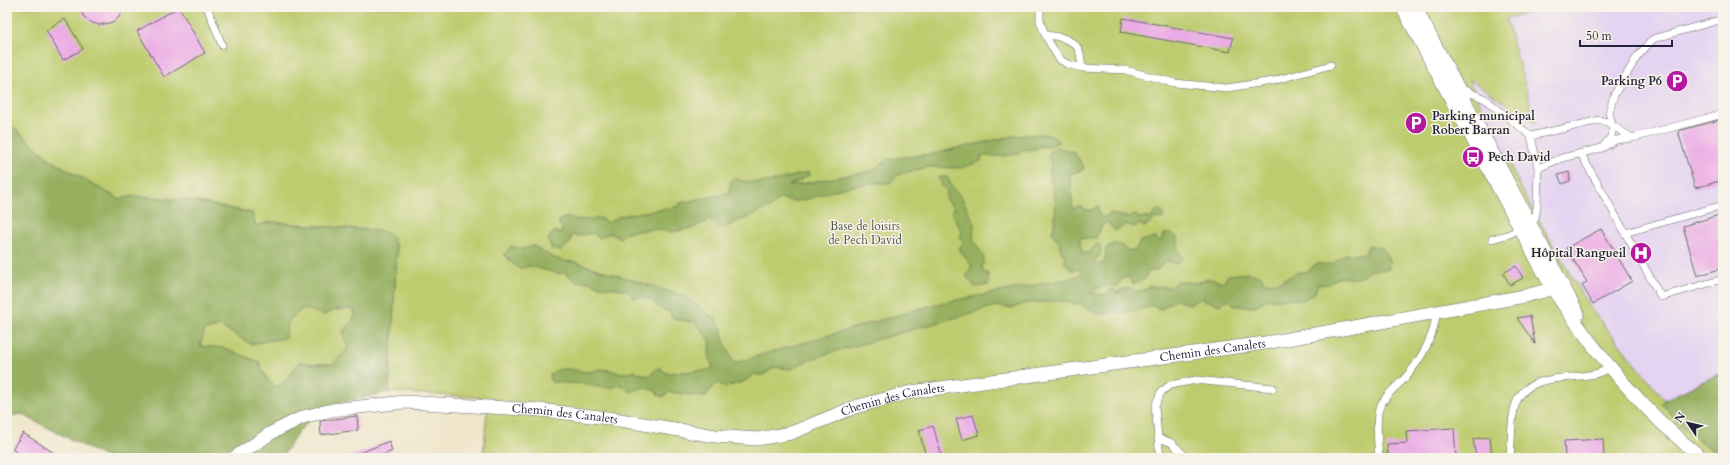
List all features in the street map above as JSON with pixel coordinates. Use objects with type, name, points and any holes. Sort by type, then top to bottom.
[{"type":"street","points":[[1402,7],[1454,92]]},
{"type":"street","points":[[1415,7],[1454,92],[1556,286],[1597,349],[1611,367],[1653,414],[1702,458]]},
{"type":"street","name":"Chemin des Canalets","points":[[234,458],[271,433],[303,417],[332,410],[405,402],[540,410],[608,418],[715,436],[741,439],[771,438],[791,433],[855,408],[911,392],[1265,342],[1525,296],[1556,286]]},
{"type":"lane","points":[[208,7],[222,45]]},
{"type":"lane","points":[[1040,7],[1040,21],[1045,34],[1059,59],[1067,64],[1082,68],[1125,70],[1175,83],[1227,88],[1273,81],[1331,65]]},
{"type":"lane","points":[[1602,148],[1611,137],[1613,127],[1609,112],[1614,95],[1636,57],[1653,39],[1723,19]]},
{"type":"lane","points":[[1045,34],[1072,42],[1079,50],[1082,68]]},
{"type":"lane","points":[[1454,92],[1462,89],[1485,99],[1531,136],[1538,168],[1535,220],[1510,234],[1492,239]]},
{"type":"lane","points":[[1538,168],[1562,158],[1602,148],[1616,140],[1632,138],[1723,114]]},
{"type":"lane","points":[[1531,136],[1600,120],[1607,122],[1632,138]]},
{"type":"lane","points":[[1581,154],[1662,298],[1723,279]]},
{"type":"lane","points":[[1625,233],[1723,205]]},
{"type":"lane","points":[[1379,458],[1379,410],[1390,391],[1403,380],[1419,360],[1436,319],[1436,311]]},
{"type":"lane","points":[[1510,458],[1515,404],[1521,393],[1528,386],[1541,382],[1593,375],[1611,367]]},
{"type":"lane","points":[[1160,458],[1155,406],[1162,392],[1170,385],[1196,380],[1273,388]]},
{"type":"lane","points":[[1159,438],[1172,443],[1183,454],[1183,458]]},
{"type":"shaded area","name":"Hôpital Rangueil","points":[[1552,7],[1723,7],[1723,372],[1665,400],[1590,308],[1526,198],[1467,77],[1536,124],[1506,17]]},
{"type":"green space","name":"Base de loisirs de Pech David","points":[[7,7],[1552,7],[1506,18],[1536,124],[1468,78],[1526,198],[1590,308],[1665,400],[1723,372],[1723,458],[483,458],[488,398],[389,392],[397,249],[391,235],[380,231],[271,222],[255,226],[252,213],[193,201],[136,196],[119,199],[52,161],[7,122]]},
{"type":"green space","points":[[7,122],[52,161],[119,199],[136,196],[193,201],[252,213],[256,226],[271,222],[380,231],[391,235],[397,249],[389,392],[325,406],[299,431],[281,458],[107,458],[21,414],[7,417]],"holes":[[[303,308],[324,315],[335,310],[353,309],[356,315],[343,333],[348,349],[333,364],[299,362],[286,381],[276,387],[267,379],[259,362],[224,348],[200,346],[205,330],[220,326],[251,344],[285,338],[289,320]]]},
{"type":"green space","points":[[1042,134],[1053,136],[1059,142],[1048,147],[1040,146],[1035,150],[1027,150],[1006,156],[981,155],[981,161],[961,168],[929,167],[899,174],[890,183],[851,186],[799,201],[781,198],[771,207],[721,229],[710,219],[693,228],[672,232],[655,229],[626,232],[620,238],[609,233],[599,238],[593,233],[577,236],[572,235],[569,244],[561,251],[552,249],[549,242],[550,236],[554,232],[562,233],[559,220],[569,217],[578,220],[600,218],[608,223],[620,216],[679,207],[680,203],[729,193],[731,180],[733,178],[743,181],[762,182],[780,180],[808,172],[811,174],[789,186],[872,171],[888,159],[932,154],[1012,136]]},
{"type":"green space","points":[[1056,147],[1074,152],[1084,167],[1083,170],[1070,174],[1073,209],[1079,206],[1086,210],[1091,210],[1098,206],[1098,213],[1103,218],[1111,213],[1129,218],[1136,215],[1139,218],[1146,217],[1150,219],[1157,210],[1162,211],[1164,217],[1160,219],[1156,218],[1145,227],[1139,224],[1134,227],[1126,224],[1115,231],[1107,222],[1102,225],[1096,238],[1079,238],[1082,253],[1088,253],[1097,244],[1100,245],[1100,253],[1094,263],[1098,265],[1105,262],[1106,248],[1115,243],[1127,250],[1135,251],[1140,241],[1156,238],[1161,242],[1163,234],[1172,233],[1178,238],[1178,250],[1183,259],[1176,264],[1166,261],[1158,269],[1148,272],[1145,279],[1134,284],[1127,277],[1120,279],[1120,284],[1117,287],[1110,285],[1103,286],[1090,293],[1105,295],[1110,290],[1114,289],[1117,293],[1123,289],[1131,288],[1135,291],[1145,290],[1148,286],[1170,287],[1177,281],[1194,283],[1209,279],[1224,282],[1228,275],[1249,273],[1262,277],[1263,283],[1279,282],[1298,272],[1308,272],[1315,264],[1332,264],[1346,254],[1365,254],[1368,246],[1382,247],[1389,261],[1389,269],[1371,270],[1364,276],[1353,278],[1340,277],[1328,284],[1317,285],[1315,293],[1303,300],[1265,300],[1260,304],[1250,307],[1234,305],[1229,300],[1223,301],[1220,305],[1204,300],[1204,297],[1189,304],[1175,300],[1161,309],[1152,306],[1134,311],[1100,314],[1080,304],[1060,301],[1026,303],[1012,308],[996,306],[826,354],[804,362],[792,369],[775,367],[763,375],[757,375],[755,373],[745,381],[724,388],[719,383],[714,385],[705,397],[669,392],[664,397],[658,395],[656,391],[643,387],[631,392],[620,384],[614,387],[606,388],[591,386],[588,384],[552,382],[550,380],[550,375],[563,369],[588,372],[601,369],[622,373],[635,371],[649,376],[659,367],[666,373],[710,370],[713,366],[709,357],[711,341],[694,321],[690,322],[672,318],[670,311],[660,308],[646,298],[634,298],[628,290],[600,286],[586,281],[577,282],[564,272],[560,274],[530,266],[519,269],[504,255],[511,246],[523,249],[534,246],[548,255],[558,259],[575,262],[684,296],[715,319],[722,328],[723,339],[734,363],[936,304],[1073,278],[1081,273],[1081,269],[1071,270],[1064,261],[1066,258],[1062,253],[1059,242],[1052,233],[1055,220],[1055,196],[1052,182],[1049,177],[1051,161],[1048,158],[1049,153]]},
{"type":"green space","points":[[937,177],[947,177],[953,189],[961,196],[974,223],[973,239],[984,258],[982,270],[988,274],[988,285],[975,287],[966,276],[972,266],[959,249],[964,241],[960,238],[962,232],[952,212],[955,208],[946,200],[947,191],[941,186],[942,183]]},
{"type":"green space","points":[[303,308],[324,314],[335,310],[353,309],[356,315],[343,332],[348,349],[333,364],[299,362],[286,381],[276,387],[267,379],[259,362],[224,349],[199,346],[205,330],[220,326],[251,344],[289,320]]},
{"type":"green space","points":[[1723,372],[1723,458],[1685,430],[1662,404],[1665,400]]},
{"type":"water","points":[[637,7],[650,7],[648,14],[636,12]]},
{"type":"building","points":[[81,7],[125,7],[114,22],[99,25],[92,23],[83,16]]},
{"type":"building","points":[[179,7],[205,53],[164,77],[137,31]]},
{"type":"building","points":[[1123,18],[1233,38],[1230,52],[1121,32]]},
{"type":"building","points":[[65,19],[83,49],[63,60],[46,30]]},
{"type":"building","points":[[1723,119],[1723,180],[1695,188],[1678,131]]},
{"type":"building","points":[[1569,172],[1570,181],[1562,184],[1558,175]]},
{"type":"building","points":[[1723,214],[1723,268],[1697,276],[1683,226]]},
{"type":"building","points":[[1601,229],[1632,281],[1593,304],[1582,285],[1587,282],[1566,248]]},
{"type":"building","points":[[1516,266],[1523,278],[1510,285],[1503,273]]},
{"type":"building","points":[[1530,316],[1535,344],[1517,318]]},
{"type":"building","points":[[973,415],[979,435],[962,440],[956,419]]},
{"type":"building","points":[[357,416],[358,430],[321,435],[320,421]]},
{"type":"building","points":[[933,426],[941,453],[926,457],[919,430]]},
{"type":"building","points":[[1454,428],[1456,458],[1388,458],[1387,444],[1407,443],[1406,431]]},
{"type":"building","points":[[23,433],[62,458],[25,458],[12,449]]},
{"type":"building","points":[[1490,437],[1492,458],[1476,458],[1473,439]]},
{"type":"building","points":[[1603,439],[1604,458],[1565,458],[1564,441]]},
{"type":"building","points":[[389,441],[392,451],[376,458],[348,458]]},
{"type":"place","name":"Parking P6","points":[[1677,81]]},
{"type":"place","name":"Parking municipal Robert Barran","points":[[1416,123]]},
{"type":"place","name":"Pech David","points":[[1473,157]]},
{"type":"place","name":"Hôpital Rangueil","points":[[1641,253]]}]
